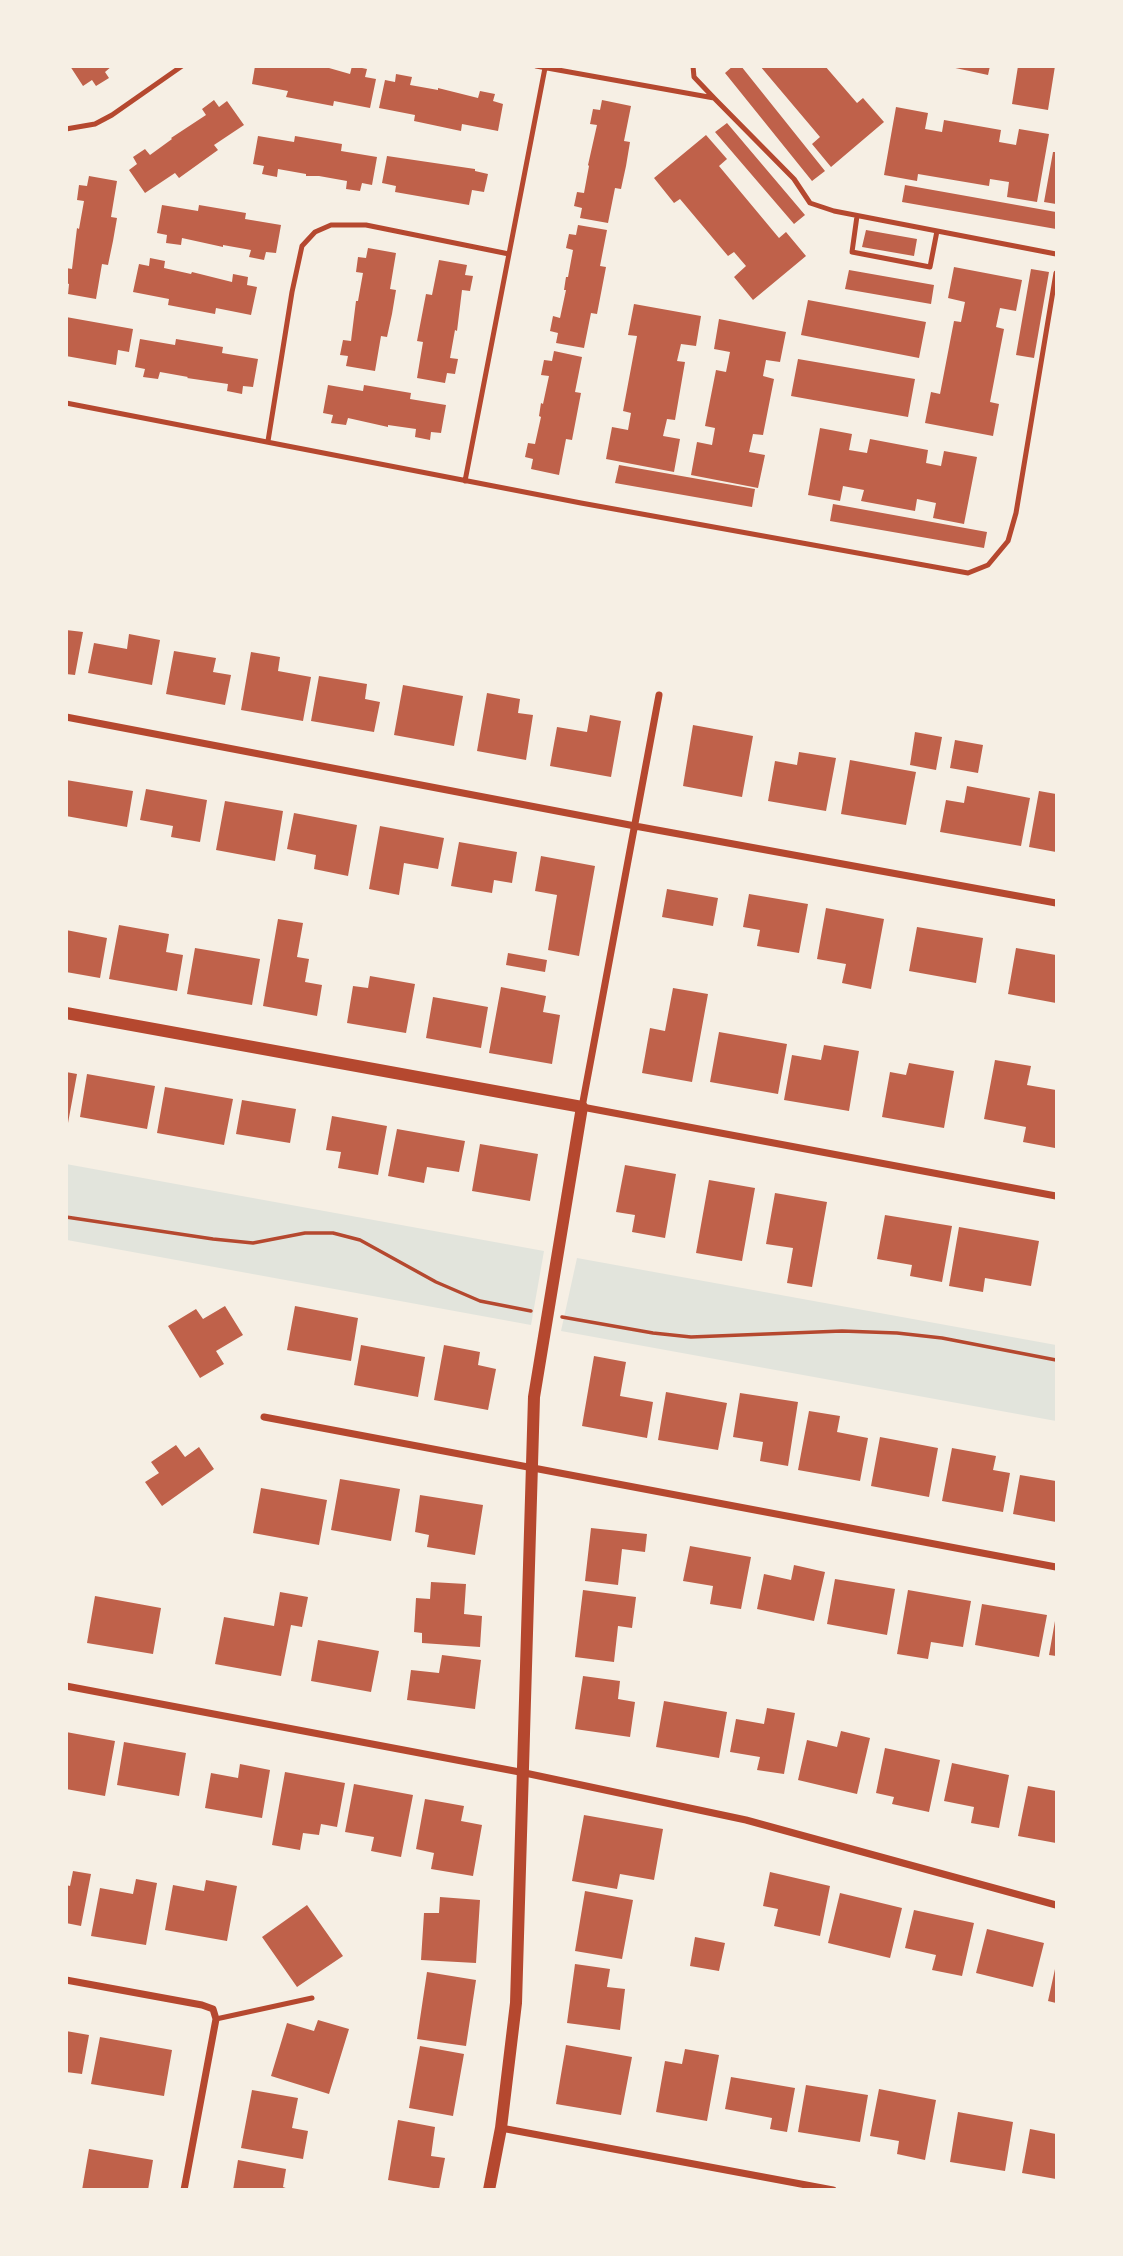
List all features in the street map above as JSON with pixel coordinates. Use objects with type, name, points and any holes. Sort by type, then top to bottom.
[{"type":"street","points":[[489,2189],[501,2128],[516,2003],[525,1773],[534,1397],[582,1107],[659,695]]},
{"type":"street","points":[[66,717],[635,827],[1056,903]]},
{"type":"street","points":[[66,1013],[1056,1196]]},
{"type":"street","points":[[264,1417],[1056,1567]]},
{"type":"street","points":[[66,1686],[525,1773],[746,1820],[1056,1905]]},
{"type":"street","points":[[66,1980],[213,2009],[216,2020],[184,2189]]},
{"type":"street","points":[[501,2128],[833,2189]]},
{"type":"lane","points":[[66,129],[95,124],[112,115],[182,66]]},
{"type":"lane","points":[[536,66],[714,98]]},
{"type":"lane","points":[[693,66],[694,77],[794,179],[810,203],[857,216],[1056,254]]},
{"type":"lane","points":[[465,481],[545,68]]},
{"type":"lane","points":[[857,216],[852,252],[930,267],[937,231]]},
{"type":"lane","points":[[268,441],[302,246],[315,232],[331,225],[366,225],[509,254]]},
{"type":"lane","points":[[66,403],[465,481],[968,573],[988,565],[1008,541],[1016,513],[1056,273]]},
{"type":"lane","points":[[216,2020],[312,1998]]},
{"type":"path","points":[[66,1217],[213,1239],[253,1242],[305,1234],[333,1233],[360,1240],[436,1282],[480,1301],[523,1309]]},
{"type":"path","points":[[580,1321],[653,1334],[691,1337],[842,1331],[897,1333],[943,1338],[1056,1360]]},
{"type":"shaded area","points":[[66,1164],[544,1251],[531,1325],[67,1240]]},
{"type":"shaded area","points":[[577,1258],[1056,1345],[1056,1421],[561,1331]]},
{"type":"building","points":[[70,66],[112,66],[105,72],[109,78],[96,86],[92,80],[83,86]]},
{"type":"building","points":[[255,66],[322,66],[350,74],[352,66],[367,69],[365,77],[376,79],[370,108],[334,101],[333,106],[286,97],[288,91],[252,84]]},
{"type":"building","points":[[733,66],[741,66],[825,171],[812,181],[725,73]]},
{"type":"building","points":[[760,66],[825,66],[857,103],[863,98],[884,122],[831,167],[812,144],[820,137]]},
{"type":"building","points":[[946,66],[990,66],[988,75]]},
{"type":"building","points":[[1018,66],[1055,66],[1048,110],[1012,104]]},
{"type":"building","points":[[396,74],[412,77],[410,85],[438,88],[478,98],[480,91],[495,94],[493,101],[503,104],[498,131],[462,124],[461,131],[414,121],[415,115],[379,108],[385,80],[395,82]]},
{"type":"building","points":[[214,100],[219,107],[227,101],[244,125],[214,145],[218,150],[179,178],[175,173],[145,193],[129,170],[137,164],[133,157],[145,149],[150,155],[206,115],[202,109]]},
{"type":"building","points":[[602,100],[631,106],[624,141],[630,142],[626,166],[621,189],[615,188],[608,223],[580,218],[582,208],[574,206],[577,192],[584,193],[597,125],[590,124],[593,109],[600,110]]},
{"type":"building","points":[[896,107],[928,113],[925,129],[942,132],[944,120],[1001,130],[999,142],[1016,145],[1019,129],[1049,134],[1037,202],[1007,197],[1009,182],[990,179],[989,186],[918,174],[917,181],[884,175]]},
{"type":"building","points":[[727,123],[805,215],[794,224],[715,132]]},
{"type":"building","points":[[706,135],[727,159],[719,166],[779,238],[786,232],[806,256],[753,300],[734,277],[746,266],[734,252],[728,256],[680,199],[674,203],[654,178]]},
{"type":"building","points":[[258,136],[294,142],[295,136],[342,144],[341,151],[377,157],[372,185],[362,183],[360,191],[346,189],[347,181],[319,176],[306,176],[278,169],[277,177],[262,174],[264,166],[253,164]]},
{"type":"building","points":[[1053,152],[1056,152],[1056,204],[1044,202]]},
{"type":"building","points":[[387,156],[475,169],[488,174],[484,192],[472,190],[469,205],[395,192],[396,186],[382,183]]},
{"type":"building","points":[[89,176],[117,181],[111,217],[117,218],[113,241],[108,265],[102,264],[96,299],[68,294],[69,284],[66,283],[66,268],[72,269],[77,228],[79,229],[84,201],[77,200],[79,185],[87,186]]},
{"type":"building","points":[[905,185],[1056,212],[1056,229],[902,202]]},
{"type":"building","points":[[162,205],[198,211],[199,205],[246,213],[245,219],[281,225],[276,253],[266,252],[264,260],[249,257],[251,250],[223,245],[182,238],[181,245],[166,243],[167,235],[157,233]]},
{"type":"building","points":[[578,225],[607,230],[600,266],[606,267],[597,314],[591,313],[584,348],[556,343],[558,333],[550,331],[553,316],[560,318],[566,290],[566,277],[573,250],[566,248],[569,234],[576,235]]},
{"type":"building","points":[[866,230],[917,239],[914,256],[862,247]]},
{"type":"building","points":[[368,248],[396,253],[390,289],[396,290],[392,314],[387,337],[381,336],[375,371],[346,366],[348,356],[340,355],[343,340],[351,341],[363,273],[356,272],[358,257],[366,258]]},
{"type":"building","points":[[150,258],[165,261],[164,268],[232,282],[233,274],[248,277],[247,285],[257,287],[251,315],[216,308],[215,314],[168,305],[169,299],[133,292],[139,264],[149,266]]},
{"type":"building","points":[[439,260],[467,265],[465,275],[473,276],[470,291],[462,290],[457,331],[455,330],[450,358],[458,359],[455,374],[447,373],[445,383],[417,378],[423,342],[417,341],[426,294],[432,295]]},
{"type":"building","points":[[954,267],[1022,280],[1016,311],[1000,308],[996,327],[1004,329],[990,402],[999,404],[993,436],[925,423],[931,392],[940,394],[954,321],[961,322],[965,302],[948,298]]},
{"type":"building","points":[[1031,269],[1049,272],[1034,358],[1016,355]]},
{"type":"building","points":[[849,270],[934,285],[931,304],[845,289]]},
{"type":"building","points":[[808,300],[926,322],[919,358],[801,335]]},
{"type":"building","points":[[634,304],[701,316],[696,346],[681,344],[677,361],[685,362],[675,420],[667,419],[663,436],[680,439],[674,472],[606,459],[612,427],[628,430],[631,413],[623,411],[637,336],[628,335]]},
{"type":"building","points":[[66,317],[133,329],[129,352],[118,350],[116,365],[66,356]]},
{"type":"building","points":[[719,319],[786,332],[780,362],[766,360],[763,376],[774,379],[763,435],[753,434],[749,452],[765,455],[758,488],[691,475],[697,442],[712,445],[715,428],[705,426],[716,370],[726,372],[730,352],[714,349]]},
{"type":"building","points":[[140,339],[175,345],[176,339],[223,347],[222,353],[258,359],[253,387],[243,386],[242,394],[227,391],[228,384],[160,372],[158,379],[143,377],[145,369],[135,367]]},
{"type":"building","points":[[554,351],[582,357],[575,392],[581,393],[572,440],[566,439],[559,475],[531,469],[533,459],[525,457],[528,443],[535,444],[541,417],[541,403],[543,404],[549,376],[541,375],[544,360],[552,361]]},
{"type":"building","points":[[798,359],[915,379],[908,417],[791,396]]},
{"type":"building","points":[[328,385],[363,391],[364,385],[411,393],[410,399],[446,405],[441,433],[431,432],[430,440],[415,437],[416,429],[388,427],[348,418],[346,425],[331,423],[333,415],[323,413]]},
{"type":"building","points":[[820,428],[852,434],[849,450],[867,453],[870,439],[928,450],[926,463],[941,466],[944,451],[977,457],[964,524],[933,518],[936,503],[917,499],[915,511],[861,501],[864,490],[843,486],[840,501],[808,495]]},
{"type":"building","points":[[619,465],[755,489],[752,507],[615,483]]},
{"type":"building","points":[[833,504],[987,532],[984,548],[830,521]]},
{"type":"building","points":[[66,630],[83,632],[75,675],[66,674]]},
{"type":"building","points":[[129,634],[160,640],[152,685],[88,673],[94,643],[127,649]]},
{"type":"building","points":[[174,651],[216,658],[213,672],[231,675],[225,705],[166,694]]},
{"type":"building","points":[[251,652],[280,657],[278,671],[311,677],[303,721],[241,710]]},
{"type":"building","points":[[319,676],[367,684],[365,699],[380,702],[374,732],[311,721]]},
{"type":"building","points":[[403,685],[463,696],[454,746],[394,735]]},
{"type":"building","points":[[487,693],[520,699],[518,713],[533,715],[526,760],[477,751]]},
{"type":"building","points":[[590,715],[621,721],[611,777],[550,766],[557,727],[587,732]]},
{"type":"building","points":[[693,725],[753,736],[742,797],[683,786]]},
{"type":"building","points":[[915,732],[942,737],[936,770],[910,765]]},
{"type":"building","points":[[955,740],[983,745],[978,773],[950,768]]},
{"type":"building","points":[[799,752],[836,758],[826,811],[768,801],[775,761],[797,765]]},
{"type":"building","points":[[850,760],[916,772],[906,825],[841,814]]},
{"type":"building","points":[[66,780],[133,791],[127,827],[66,816]]},
{"type":"building","points":[[967,786],[1030,798],[1021,846],[940,832],[946,800],[964,803]]},
{"type":"building","points":[[146,789],[207,800],[200,842],[171,837],[173,826],[140,820]]},
{"type":"building","points":[[1039,791],[1056,794],[1056,852],[1029,847]]},
{"type":"building","points":[[225,801],[283,811],[275,861],[216,850]]},
{"type":"building","points":[[294,813],[357,825],[348,876],[314,869],[316,855],[287,849]]},
{"type":"building","points":[[380,826],[444,838],[438,869],[404,863],[399,895],[369,889]]},
{"type":"building","points":[[459,842],[517,852],[512,883],[494,880],[492,893],[451,886]]},
{"type":"building","points":[[541,856],[595,866],[579,956],[548,950],[557,895],[535,891]]},
{"type":"building","points":[[667,889],[718,898],[713,926],[662,917]]},
{"type":"building","points":[[749,894],[808,904],[799,953],[757,946],[760,930],[743,927]]},
{"type":"building","points":[[826,908],[884,919],[871,989],[842,983],[846,964],[817,959]]},
{"type":"building","points":[[278,919],[303,923],[297,957],[309,959],[305,982],[322,985],[317,1016],[263,1006]]},
{"type":"building","points":[[119,925],[169,934],[166,952],[183,955],[177,991],[109,979]]},
{"type":"building","points":[[917,927],[983,938],[976,983],[909,971]]},
{"type":"building","points":[[66,930],[107,938],[100,978],[66,972]]},
{"type":"building","points":[[195,948],[260,959],[252,1005],[187,994]]},
{"type":"building","points":[[1016,948],[1056,955],[1056,1003],[1008,994]]},
{"type":"building","points":[[508,953],[547,960],[545,972],[506,965]]},
{"type":"building","points":[[370,976],[415,984],[406,1033],[347,1023],[353,986],[368,988]]},
{"type":"building","points":[[501,987],[546,996],[543,1012],[560,1015],[552,1064],[489,1053]]},
{"type":"building","points":[[673,988],[708,994],[692,1082],[642,1073],[650,1028],[665,1031]]},
{"type":"building","points":[[433,997],[488,1007],[481,1048],[426,1038]]},
{"type":"building","points":[[719,1032],[787,1044],[778,1094],[710,1082]]},
{"type":"building","points":[[824,1045],[859,1051],[849,1111],[784,1100],[792,1055],[821,1060]]},
{"type":"building","points":[[995,1060],[1031,1066],[1027,1085],[1056,1090],[1055,1148],[1023,1142],[1026,1127],[984,1119]]},
{"type":"building","points":[[909,1063],[954,1071],[944,1128],[882,1117],[890,1072],[906,1075]]},
{"type":"building","points":[[66,1072],[77,1074],[68,1123],[66,1123]]},
{"type":"building","points":[[87,1074],[155,1086],[147,1129],[80,1117]]},
{"type":"building","points":[[165,1087],[233,1099],[224,1145],[157,1133]]},
{"type":"building","points":[[242,1100],[296,1109],[290,1143],[236,1134]]},
{"type":"building","points":[[332,1116],[387,1126],[378,1175],[338,1168],[341,1152],[326,1150]]},
{"type":"building","points":[[397,1129],[465,1141],[459,1172],[427,1167],[424,1183],[388,1176]]},
{"type":"building","points":[[480,1144],[538,1154],[530,1201],[472,1191]]},
{"type":"building","points":[[625,1165],[676,1174],[665,1238],[632,1232],[635,1215],[616,1212]]},
{"type":"building","points":[[709,1180],[755,1188],[742,1261],[696,1253]]},
{"type":"building","points":[[775,1193],[827,1202],[812,1287],[787,1283],[793,1248],[766,1244]]},
{"type":"building","points":[[885,1215],[952,1226],[942,1282],[910,1276],[912,1265],[877,1259]]},
{"type":"building","points":[[959,1227],[1039,1241],[1031,1286],[985,1278],[983,1292],[949,1286]]},
{"type":"building","points":[[225,1306],[243,1335],[216,1351],[224,1364],[200,1378],[168,1326],[196,1309],[203,1319]]},
{"type":"building","points":[[295,1306],[358,1318],[351,1361],[287,1350]]},
{"type":"building","points":[[361,1345],[425,1357],[418,1397],[354,1385]]},
{"type":"building","points":[[444,1345],[480,1352],[478,1365],[496,1369],[488,1410],[434,1400]]},
{"type":"building","points":[[594,1356],[626,1362],[620,1396],[653,1402],[647,1438],[582,1426]]},
{"type":"building","points":[[666,1392],[727,1403],[718,1450],[658,1440]]},
{"type":"building","points":[[740,1393],[798,1402],[788,1466],[760,1461],[763,1442],[733,1437]]},
{"type":"building","points":[[809,1411],[840,1416],[837,1432],[868,1438],[860,1481],[798,1470]]},
{"type":"building","points":[[880,1437],[938,1448],[929,1497],[871,1486]]},
{"type":"building","points":[[176,1445],[185,1457],[199,1447],[214,1469],[162,1506],[145,1482],[159,1473],[151,1462]]},
{"type":"building","points":[[952,1448],[996,1456],[993,1470],[1010,1473],[1003,1512],[942,1501]]},
{"type":"building","points":[[1020,1475],[1056,1481],[1056,1522],[1013,1514]]},
{"type":"building","points":[[340,1479],[400,1489],[391,1541],[331,1530]]},
{"type":"building","points":[[261,1488],[327,1500],[319,1545],[253,1533]]},
{"type":"building","points":[[420,1495],[483,1505],[475,1555],[427,1547],[429,1535],[415,1532]]},
{"type":"building","points":[[591,1528],[647,1534],[645,1552],[622,1549],[618,1585],[585,1581]]},
{"type":"building","points":[[690,1546],[751,1557],[741,1609],[710,1604],[713,1586],[683,1581]]},
{"type":"building","points":[[794,1565],[825,1572],[814,1621],[757,1609],[764,1574],[791,1580]]},
{"type":"building","points":[[835,1579],[895,1589],[887,1635],[827,1624]]},
{"type":"building","points":[[431,1582],[466,1584],[464,1614],[482,1616],[480,1647],[422,1643],[422,1633],[414,1632],[416,1598],[430,1599]]},
{"type":"building","points":[[583,1590],[636,1597],[632,1628],[618,1626],[614,1662],[575,1657]]},
{"type":"building","points":[[908,1590],[971,1601],[963,1647],[931,1642],[928,1659],[897,1654]]},
{"type":"building","points":[[280,1592],[308,1597],[302,1627],[291,1625],[281,1676],[215,1664],[224,1617],[274,1626]]},
{"type":"building","points":[[95,1596],[161,1608],[153,1654],[87,1643]]},
{"type":"building","points":[[982,1604],[1047,1615],[1039,1657],[975,1645]]},
{"type":"building","points":[[1056,1621],[1056,1656],[1049,1655]]},
{"type":"building","points":[[318,1640],[379,1651],[371,1692],[311,1681]]},
{"type":"building","points":[[442,1655],[481,1660],[475,1709],[407,1700],[411,1670],[439,1673]]},
{"type":"building","points":[[583,1676],[620,1681],[618,1699],[635,1702],[630,1737],[575,1729]]},
{"type":"building","points":[[664,1701],[727,1712],[719,1758],[656,1747]]},
{"type":"building","points":[[767,1708],[795,1713],[784,1774],[757,1770],[760,1757],[730,1752],[736,1719],[764,1724]]},
{"type":"building","points":[[841,1731],[870,1738],[857,1794],[798,1780],[807,1740],[837,1747]]},
{"type":"building","points":[[66,1732],[115,1741],[105,1796],[66,1789]]},
{"type":"building","points":[[124,1742],[186,1753],[179,1796],[117,1785]]},
{"type":"building","points":[[885,1748],[940,1760],[929,1812],[892,1804],[894,1797],[876,1793]]},
{"type":"building","points":[[952,1763],[1009,1775],[999,1828],[971,1823],[974,1807],[944,1801]]},
{"type":"building","points":[[240,1764],[270,1770],[262,1818],[205,1808],[211,1773],[238,1778]]},
{"type":"building","points":[[285,1772],[345,1783],[337,1827],[321,1824],[319,1835],[303,1833],[300,1850],[272,1845]]},
{"type":"building","points":[[354,1784],[413,1795],[401,1857],[371,1851],[374,1837],[345,1832]]},
{"type":"building","points":[[1028,1786],[1056,1791],[1056,1843],[1018,1836]]},
{"type":"building","points":[[425,1799],[464,1806],[461,1821],[482,1825],[473,1876],[431,1869],[434,1853],[416,1849]]},
{"type":"building","points":[[584,1815],[663,1829],[654,1880],[620,1874],[617,1889],[572,1881]]},
{"type":"building","points":[[73,1871],[91,1874],[81,1926],[66,1923],[66,1885],[70,1886]]},
{"type":"building","points":[[770,1872],[830,1886],[820,1936],[774,1926],[778,1909],[763,1906]]},
{"type":"building","points":[[136,1879],[157,1883],[146,1945],[91,1936],[100,1888],[133,1894]]},
{"type":"building","points":[[206,1880],[237,1886],[227,1941],[165,1930],[173,1885],[204,1891]]},
{"type":"building","points":[[585,1891],[633,1900],[622,1959],[575,1951]]},
{"type":"building","points":[[840,1893],[902,1908],[890,1958],[828,1943]]},
{"type":"building","points":[[440,1897],[480,1900],[476,1963],[421,1960],[424,1913],[439,1913]]},
{"type":"building","points":[[307,1905],[343,1956],[297,1987],[262,1937]]},
{"type":"building","points":[[914,1910],[974,1923],[962,1976],[932,1970],[936,1955],[905,1948]]},
{"type":"building","points":[[987,1929],[1044,1943],[1033,1987],[976,1973]]},
{"type":"building","points":[[695,1937],[725,1943],[719,1971],[690,1966]]},
{"type":"building","points":[[575,1964],[610,1969],[607,1987],[625,1989],[620,2030],[567,2023]]},
{"type":"building","points":[[1056,1969],[1056,2003],[1048,2001]]},
{"type":"building","points":[[427,1972],[476,1980],[466,2046],[417,2039]]},
{"type":"building","points":[[318,2020],[349,2029],[329,2094],[271,2076],[287,2023],[314,2031]]},
{"type":"building","points":[[66,2031],[89,2035],[82,2074],[66,2072]]},
{"type":"building","points":[[100,2037],[172,2050],[164,2096],[91,2084]]},
{"type":"building","points":[[566,2045],[632,2057],[621,2115],[556,2104]]},
{"type":"building","points":[[420,2046],[464,2054],[453,2116],[409,2108]]},
{"type":"building","points":[[685,2049],[719,2055],[707,2121],[656,2112],[665,2061],[682,2064]]},
{"type":"building","points":[[731,2077],[795,2088],[787,2132],[770,2129],[772,2118],[725,2109]]},
{"type":"building","points":[[806,2085],[868,2095],[860,2142],[798,2132]]},
{"type":"building","points":[[879,2089],[936,2100],[925,2160],[897,2154],[899,2141],[870,2136]]},
{"type":"building","points":[[252,2090],[298,2098],[292,2128],[308,2131],[303,2159],[241,2148]]},
{"type":"building","points":[[958,2112],[1013,2122],[1005,2171],[950,2162]]},
{"type":"building","points":[[398,2120],[435,2127],[431,2156],[445,2158],[439,2189],[388,2180]]},
{"type":"building","points":[[1030,2129],[1056,2134],[1056,2179],[1022,2173]]},
{"type":"building","points":[[89,2149],[153,2160],[148,2190],[82,2190]]},
{"type":"building","points":[[238,2160],[286,2169],[283,2187],[291,2190],[233,2190]]}]
